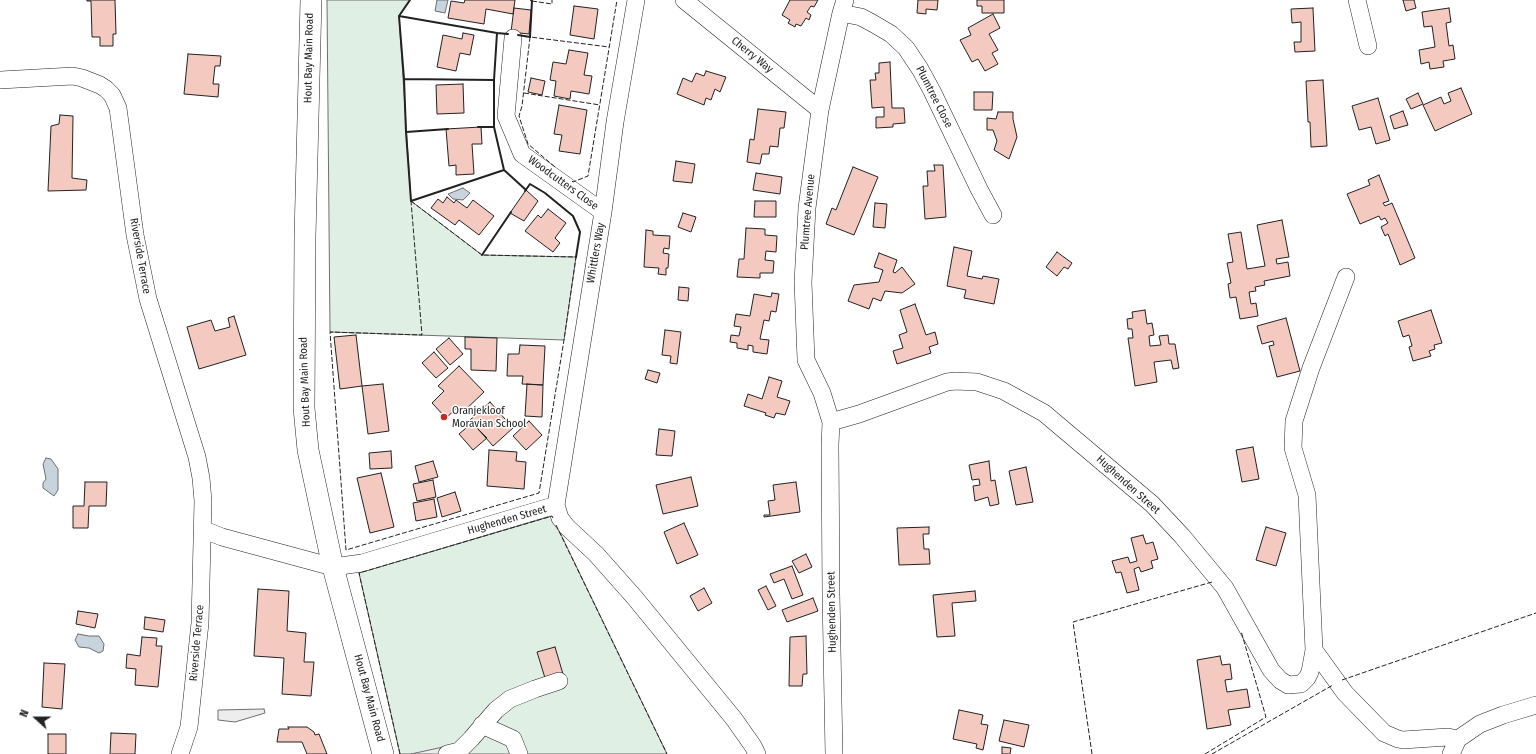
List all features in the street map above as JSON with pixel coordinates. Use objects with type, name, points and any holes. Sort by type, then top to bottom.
[{"type":"main road","name":"Hout Bay Main Road","points":[[311,0],[304,236],[304,408],[313,478],[333,567],[383,754]]},
{"type":"street","name":"Whittlers Way","points":[[556,505],[603,212],[615,122],[636,0]]},
{"type":"street","name":"Cherry Way","points":[[684,0],[820,110]]},
{"type":"street","points":[[1357,0],[1368,46]]},
{"type":"street","name":"Plumtree Avenue","points":[[831,422],[827,406],[808,368],[804,352],[803,282],[807,208],[820,110],[843,6]]},
{"type":"street","name":"Plumtree Close","points":[[843,6],[890,34],[906,48],[920,69],[932,92],[993,215]]},
{"type":"street","name":"Woodcutters Close","points":[[513,38],[506,116],[522,154],[603,212]]},
{"type":"street","name":"Riverside Terrace","points":[[0,80],[73,76],[82,78],[106,89],[112,95],[118,108],[135,235],[148,299],[197,457],[201,478],[203,500],[200,623],[189,727],[180,754]]},
{"type":"street","name":"Hughenden Street","points":[[834,754],[831,594],[831,422],[858,414],[947,382],[977,382],[1004,392],[1044,413],[1152,504],[1222,584],[1233,600],[1271,670],[1280,680],[1288,685],[1293,686],[1301,684],[1310,672],[1314,650],[1307,495],[1293,448],[1294,421],[1303,389],[1346,277]]},
{"type":"street","name":"Hughenden Street","points":[[333,567],[362,562],[556,505],[560,518],[567,527],[596,554],[626,588],[734,719],[757,754]]},
{"type":"street","points":[[202,530],[222,537],[333,567]]},
{"type":"street","points":[[1314,650],[1345,693],[1384,733],[1398,740],[1448,737],[1458,739]]},
{"type":"street","points":[[447,754],[459,752],[496,710],[510,699],[559,681]]},
{"type":"street","points":[[1451,754],[1458,739],[1472,728],[1486,721],[1536,705]]},
{"type":"street","points":[[482,725],[513,739],[519,754]]},
{"type":"green space","points":[[327,0],[410,0],[399,16],[411,201],[482,255],[576,257],[564,340],[330,332]]},
{"type":"green space","points":[[552,516],[667,754],[400,754],[359,573]]},
{"type":"shaded area","points":[[437,0],[448,0],[445,13],[435,11]]},
{"type":"shaded area","points":[[463,188],[470,193],[463,200],[453,199],[448,194]]},
{"type":"shaded area","points":[[46,458],[51,459],[58,469],[58,490],[54,496],[43,488],[43,483],[46,479],[43,464]]},
{"type":"shaded area","points":[[78,634],[99,636],[104,644],[103,651],[99,653],[89,648],[79,647],[75,640]]},
{"type":"shaded area","points":[[264,709],[265,713],[235,722],[218,720],[218,710]]},
{"type":"shaded area","points":[[466,742],[468,754],[411,754]]},
{"type":"building","points":[[87,0],[115,0],[116,34],[113,34],[113,46],[100,46],[100,37],[92,37],[91,1]]},
{"type":"building","points":[[465,0],[515,0],[513,14],[486,9],[484,24],[448,18],[451,1],[464,3]]},
{"type":"building","points":[[790,0],[818,0],[814,7],[811,6],[807,12],[811,15],[809,20],[806,18],[801,26],[796,24],[795,27],[788,23],[790,20],[782,15]]},
{"type":"building","points":[[918,0],[938,0],[937,10],[926,9],[926,14],[917,13]]},
{"type":"building","points":[[977,0],[1004,0],[1004,13],[982,13],[982,6],[977,6]]},
{"type":"building","points":[[1403,0],[1414,0],[1416,8],[1406,11]]},
{"type":"building","points":[[574,6],[598,9],[594,39],[570,35]]},
{"type":"building","points":[[514,8],[531,10],[529,34],[511,32]]},
{"type":"building","points":[[1313,8],[1315,51],[1295,52],[1294,42],[1301,42],[1301,22],[1292,23],[1291,9]]},
{"type":"building","points":[[1449,8],[1451,22],[1446,23],[1449,46],[1453,45],[1455,59],[1443,61],[1444,67],[1430,69],[1429,62],[1421,64],[1419,50],[1435,47],[1432,26],[1424,27],[1422,12]]},
{"type":"building","points":[[993,14],[1000,28],[989,34],[998,50],[992,53],[998,64],[985,71],[978,59],[972,62],[960,40],[971,35],[968,28]]},
{"type":"building","points":[[463,33],[474,35],[470,55],[460,53],[456,71],[437,67],[443,35],[462,39]]},
{"type":"building","points":[[569,50],[588,53],[584,75],[592,76],[589,94],[571,91],[570,99],[554,96],[556,81],[550,80],[553,62],[566,64]]},
{"type":"building","points":[[188,54],[221,56],[220,66],[215,66],[213,84],[219,84],[218,97],[184,94]]},
{"type":"building","points":[[890,62],[892,108],[904,108],[905,123],[893,124],[893,127],[876,128],[876,117],[884,117],[884,107],[872,108],[870,80],[876,80],[875,73],[879,73],[879,63]]},
{"type":"building","points":[[706,71],[726,77],[720,92],[715,89],[711,100],[706,98],[704,105],[677,94],[683,78],[692,82],[696,73],[704,76]]},
{"type":"building","points":[[531,78],[545,81],[542,95],[528,92]]},
{"type":"building","points":[[1323,80],[1327,146],[1311,147],[1306,81]]},
{"type":"building","points":[[463,84],[464,113],[437,114],[436,85]]},
{"type":"building","points":[[1461,88],[1472,114],[1435,131],[1423,105],[1441,97],[1444,104],[1451,101],[1448,93]]},
{"type":"building","points":[[974,92],[993,92],[992,110],[974,110]]},
{"type":"building","points":[[1418,93],[1423,104],[1411,109],[1406,99]]},
{"type":"building","points":[[1378,98],[1390,140],[1376,144],[1371,127],[1359,130],[1352,106]]},
{"type":"building","points":[[559,105],[587,110],[580,154],[559,151],[562,135],[554,134]]},
{"type":"building","points":[[758,109],[786,112],[784,128],[780,128],[778,147],[770,146],[769,154],[762,154],[760,164],[747,162],[750,139],[754,140]]},
{"type":"building","points":[[1403,111],[1408,125],[1394,129],[1390,116]]},
{"type":"building","points":[[998,112],[1013,112],[1017,137],[1009,159],[994,150],[997,141],[993,130],[987,130],[987,118],[996,119]]},
{"type":"building","points":[[60,115],[73,116],[72,178],[87,180],[86,190],[48,191],[51,126],[59,124]]},
{"type":"building","points":[[481,127],[482,144],[472,144],[474,174],[456,175],[456,165],[449,166],[446,129]]},
{"type":"building","points":[[676,161],[695,164],[692,183],[673,181]]},
{"type":"building","points":[[934,165],[943,165],[946,217],[925,219],[923,186],[928,186],[927,171],[935,171]]},
{"type":"building","points":[[853,167],[878,177],[854,235],[826,224],[832,208],[836,210]]},
{"type":"building","points":[[756,173],[782,177],[780,194],[753,190]]},
{"type":"building","points":[[1379,175],[1389,201],[1383,203],[1385,206],[1392,203],[1415,258],[1400,265],[1388,234],[1385,236],[1381,227],[1388,223],[1385,218],[1381,220],[1379,216],[1360,224],[1347,194],[1370,185],[1368,180]]},
{"type":"building","points":[[526,190],[538,201],[524,221],[510,213]]},
{"type":"building","points":[[447,197],[454,203],[456,200],[467,208],[473,200],[494,216],[479,235],[459,220],[455,225],[431,208],[438,199],[443,203]]},
{"type":"building","points":[[755,201],[776,201],[776,217],[754,217]]},
{"type":"building","points":[[875,203],[887,204],[885,228],[873,227]]},
{"type":"building","points":[[548,209],[566,223],[555,238],[560,243],[553,252],[525,231],[538,215],[541,218]]},
{"type":"building","points":[[683,213],[696,217],[691,232],[678,227]]},
{"type":"building","points":[[1282,220],[1289,257],[1276,259],[1277,264],[1288,262],[1290,276],[1264,281],[1265,285],[1255,287],[1256,291],[1249,292],[1251,304],[1256,303],[1258,316],[1240,319],[1236,297],[1230,298],[1228,284],[1231,283],[1227,263],[1233,262],[1228,234],[1241,232],[1247,269],[1265,266],[1257,225]]},
{"type":"building","points":[[746,228],[765,229],[765,235],[777,236],[776,252],[766,251],[765,260],[774,261],[773,273],[760,273],[760,278],[737,277],[739,259],[744,259]]},
{"type":"building","points":[[646,230],[653,231],[653,235],[670,236],[669,249],[664,248],[663,253],[669,254],[666,275],[658,274],[659,268],[644,267]]},
{"type":"building","points":[[954,247],[972,251],[967,276],[982,279],[983,276],[999,279],[994,304],[964,298],[966,290],[947,286]]},
{"type":"building","points":[[1057,252],[1072,263],[1068,269],[1064,267],[1057,276],[1046,267]]},
{"type":"building","points":[[879,253],[897,260],[893,272],[895,273],[902,267],[915,284],[902,293],[885,291],[881,301],[873,298],[869,309],[848,301],[854,285],[879,282],[883,270],[874,267]]},
{"type":"building","points":[[679,287],[689,288],[688,301],[678,300]]},
{"type":"building","points":[[772,293],[779,294],[776,312],[771,311],[769,321],[764,320],[760,339],[769,340],[767,354],[753,352],[753,346],[748,345],[748,350],[737,348],[737,343],[730,342],[731,335],[739,336],[741,327],[734,326],[736,314],[750,316],[754,294],[771,297]]},
{"type":"building","points":[[915,304],[926,335],[935,332],[938,344],[929,347],[931,353],[897,364],[893,351],[903,348],[899,335],[907,332],[900,310]]},
{"type":"building","points":[[1145,310],[1147,324],[1152,323],[1154,335],[1149,336],[1150,346],[1161,345],[1159,336],[1168,335],[1169,344],[1175,344],[1179,368],[1173,369],[1171,360],[1154,362],[1157,382],[1135,386],[1128,338],[1133,338],[1132,329],[1128,329],[1127,319],[1133,318],[1132,312]]},
{"type":"building","points":[[1431,310],[1442,343],[1434,345],[1435,349],[1429,351],[1431,356],[1413,361],[1409,347],[1412,346],[1409,335],[1403,337],[1398,321]]},
{"type":"building","points":[[234,316],[246,355],[199,369],[187,327],[211,320],[215,331],[230,327],[228,318]]},
{"type":"building","points":[[1286,318],[1300,371],[1277,377],[1269,346],[1274,345],[1273,341],[1262,344],[1257,326]]},
{"type":"building","points":[[665,330],[681,332],[677,364],[670,363],[671,356],[662,355]]},
{"type":"building","points":[[356,335],[362,386],[340,389],[334,337]]},
{"type":"building","points":[[465,337],[497,338],[496,371],[471,370],[471,349],[465,349]]},
{"type":"building","points":[[449,338],[463,354],[450,365],[436,349]]},
{"type":"building","points":[[520,345],[545,346],[543,385],[522,384],[523,376],[507,376],[508,354],[519,354]]},
{"type":"building","points":[[434,352],[448,368],[436,378],[422,363]]},
{"type":"building","points":[[459,366],[484,392],[463,412],[458,407],[446,418],[432,403],[444,391],[438,386]]},
{"type":"building","points":[[648,370],[660,373],[657,383],[645,379]]},
{"type":"building","points":[[769,377],[782,381],[777,397],[790,401],[785,415],[776,413],[774,418],[765,415],[766,413],[744,406],[748,394],[762,399]]},
{"type":"building","points":[[383,384],[389,431],[368,434],[362,386]]},
{"type":"building","points":[[527,384],[543,385],[542,417],[525,416]]},
{"type":"building","points":[[490,402],[513,428],[493,446],[470,420]]},
{"type":"building","points":[[529,421],[542,435],[526,450],[513,436]]},
{"type":"building","points":[[472,423],[487,438],[473,450],[459,434]]},
{"type":"building","points":[[659,429],[675,431],[672,456],[656,455]]},
{"type":"building","points":[[1253,447],[1259,479],[1242,482],[1236,450]]},
{"type":"building","points":[[489,450],[517,452],[516,461],[526,462],[524,489],[487,486]]},
{"type":"building","points":[[391,451],[392,468],[370,469],[369,453]]},
{"type":"building","points":[[433,461],[438,477],[419,482],[415,466]]},
{"type":"building","points":[[989,461],[991,481],[995,480],[999,504],[990,506],[988,497],[975,501],[973,486],[980,485],[979,479],[972,480],[969,465]]},
{"type":"building","points":[[1026,467],[1033,502],[1016,505],[1009,471]]},
{"type":"building","points":[[381,473],[394,527],[370,533],[357,478]]},
{"type":"building","points":[[691,477],[698,506],[663,514],[656,485]]},
{"type":"building","points":[[433,480],[436,497],[417,501],[413,484]]},
{"type":"building","points":[[85,482],[107,482],[106,506],[89,506],[88,528],[73,528],[73,506],[84,506]]},
{"type":"building","points":[[796,482],[800,512],[764,517],[764,515],[770,515],[768,501],[775,500],[773,485]]},
{"type":"building","points":[[455,492],[461,511],[442,517],[437,498]]},
{"type":"building","points":[[434,499],[437,517],[416,521],[413,503]]},
{"type":"building","points":[[684,523],[698,555],[677,564],[664,532]]},
{"type":"building","points":[[929,527],[929,534],[923,534],[924,549],[929,549],[930,564],[899,565],[897,528]]},
{"type":"building","points":[[1266,527],[1286,533],[1276,566],[1256,560]]},
{"type":"building","points":[[1143,535],[1146,544],[1153,542],[1158,559],[1151,561],[1153,568],[1141,572],[1139,567],[1134,569],[1139,590],[1127,593],[1121,572],[1116,573],[1112,561],[1128,557],[1130,563],[1137,561],[1131,538]]},
{"type":"building","points":[[806,554],[812,567],[799,573],[792,561]]},
{"type":"building","points":[[792,566],[803,595],[792,599],[784,579],[774,583],[770,574]]},
{"type":"building","points":[[766,586],[776,606],[768,610],[758,590]]},
{"type":"building","points":[[704,588],[712,603],[698,611],[690,596]]},
{"type":"building","points":[[258,589],[289,591],[287,631],[306,633],[304,662],[314,662],[311,696],[282,694],[284,658],[254,656]]},
{"type":"building","points":[[975,591],[976,601],[952,603],[955,636],[937,637],[933,595]]},
{"type":"building","points":[[813,598],[818,611],[787,622],[782,610]]},
{"type":"building","points":[[78,611],[98,614],[95,628],[76,624]]},
{"type":"building","points":[[145,617],[165,620],[163,632],[144,629]]},
{"type":"building","points":[[806,636],[807,674],[803,674],[802,686],[789,686],[790,637]]},
{"type":"building","points":[[142,637],[157,638],[156,646],[162,646],[158,687],[135,685],[136,669],[126,668],[127,654],[140,656]]},
{"type":"building","points":[[555,647],[563,674],[545,678],[537,652]]},
{"type":"building","points":[[1220,656],[1222,665],[1230,664],[1232,679],[1225,680],[1227,692],[1247,689],[1250,707],[1228,710],[1231,725],[1207,729],[1197,660]]},
{"type":"building","points":[[44,663],[65,664],[62,709],[42,707]]},
{"type":"building","points":[[959,710],[983,715],[981,724],[988,725],[983,750],[976,748],[977,744],[953,739]]},
{"type":"building","points":[[1004,720],[1029,725],[1024,747],[999,741]]},
{"type":"building","points":[[288,727],[307,727],[314,732],[315,735],[319,734],[327,754],[307,754],[302,742],[277,742],[279,729],[289,729]]},
{"type":"building","points":[[111,733],[136,734],[135,754],[110,754]]},
{"type":"building","points":[[48,734],[66,734],[66,754],[48,754]]},
{"type":"building","points":[[1002,747],[1011,748],[1010,754],[1002,754]]},
{"type":"fence","points":[[532,1],[552,4],[552,0]]},
{"type":"fence","points":[[572,181],[573,182],[588,176],[617,0]]},
{"type":"fence","points":[[555,167],[528,144],[519,116],[522,106],[530,37],[609,47]]},
{"type":"fence","points":[[524,93],[600,105]]},
{"type":"fence","points":[[411,201],[482,255],[576,257],[539,493],[346,550],[330,332],[422,335],[411,201]]},
{"type":"fence","points":[[400,754],[359,573],[552,516],[553,518]]},
{"type":"fence","points":[[556,525],[667,754]]},
{"type":"fence","points":[[1092,754],[1073,622],[1212,582],[1213,583]]},
{"type":"fence","points":[[1342,680],[1536,613]]},
{"type":"fence","points":[[1205,754],[1266,717],[1241,631]]},
{"type":"fence","points":[[1212,754],[1333,685]]},
{"type":"wall","points":[[399,16],[410,0]]},
{"type":"wall","points":[[518,35],[530,37],[531,0]]},
{"type":"wall","points":[[404,79],[399,16],[497,33],[494,80]]},
{"type":"wall","points":[[497,33],[508,34]]},
{"type":"wall","points":[[406,132],[404,79],[494,80],[494,127]]},
{"type":"wall","points":[[478,127],[494,127],[504,170],[526,190]]},
{"type":"wall","points":[[448,129],[406,132],[411,201],[504,170]]},
{"type":"wall","points":[[525,191],[530,184],[545,193],[573,216],[580,232],[576,257]]},
{"type":"wall","points":[[482,255],[511,212]]},
{"type":"place","name":"Oranjekloof Moravian School","points":[[444,417]]}]
